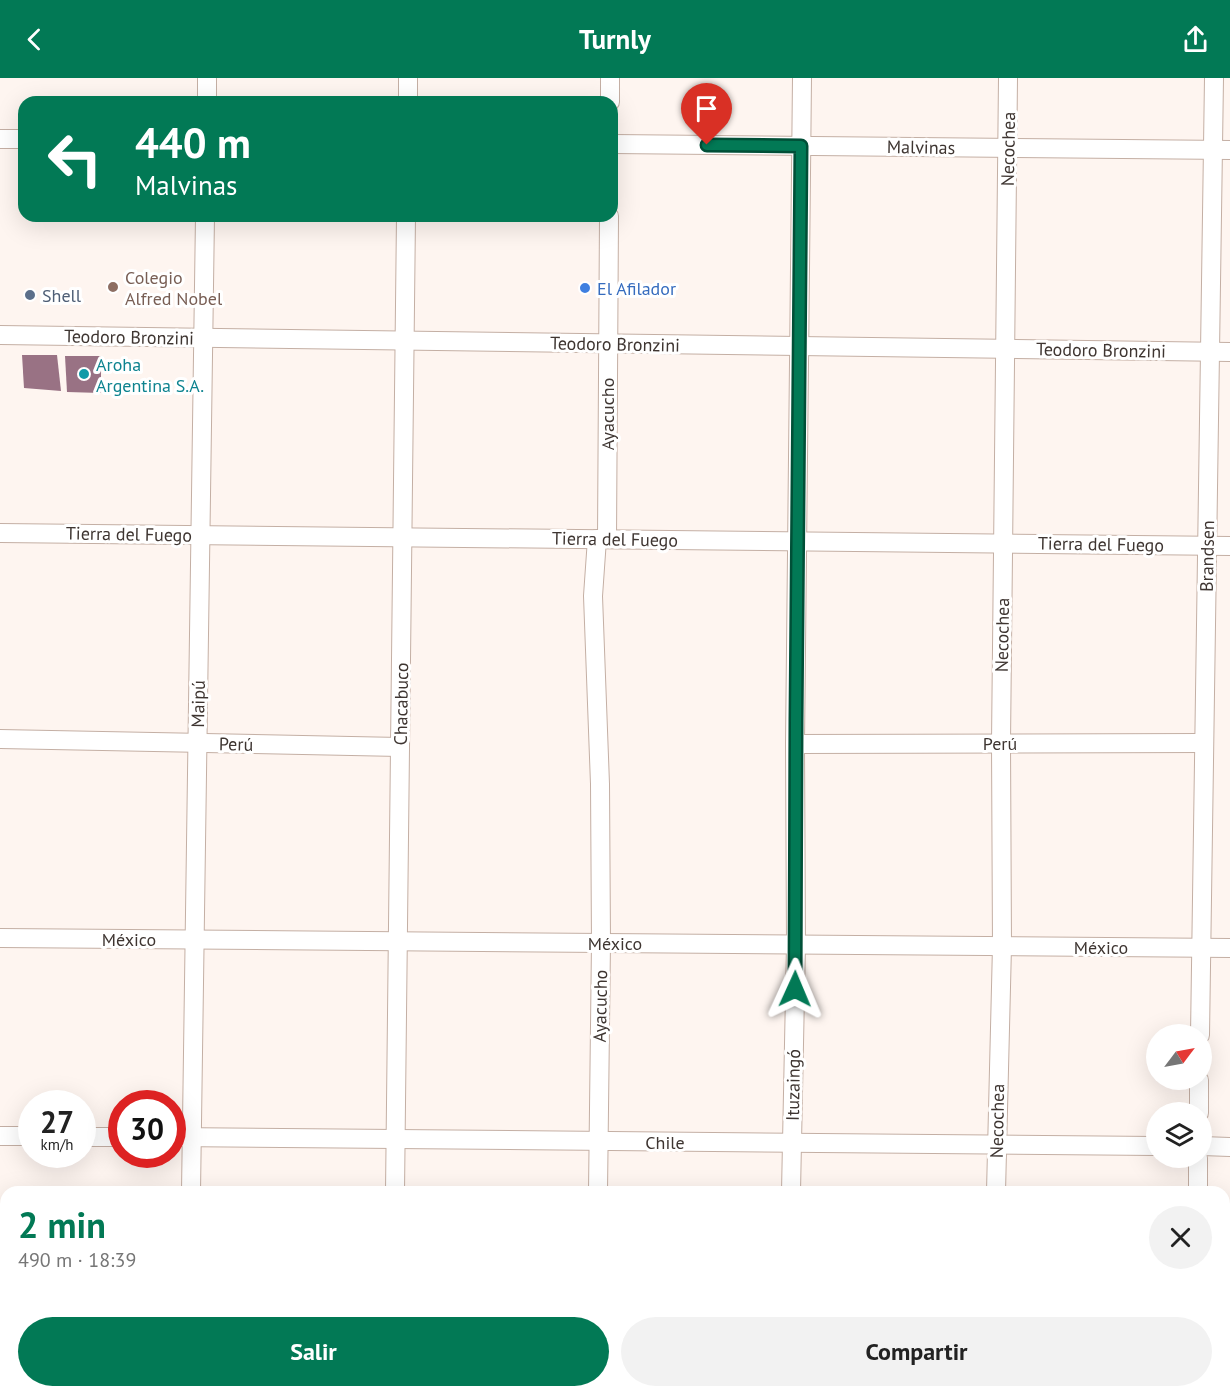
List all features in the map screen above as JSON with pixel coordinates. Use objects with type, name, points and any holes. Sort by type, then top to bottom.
[{"type":"street","points":[[207,78],[207,96]]},
{"type":"street","points":[[408,78],[408,96]]},
{"type":"street","points":[[610,78],[610,96]]},
{"type":"street","name":"Ituzaingó","points":[[791,1186],[796,945],[795,744],[802,78]]},
{"type":"street","name":"Necochea","points":[[996,1186],[1002,946],[1001,743],[1008,78]]},
{"type":"street","name":"Brandsen","points":[[1200,1024],[1210,352],[1221,150],[1214,78]]},
{"type":"street","points":[[0,139],[18,139]]},
{"type":"street","name":"Malvinas","points":[[618,144],[1221,150]]},
{"type":"street","name":"Maipú","points":[[191,1186],[206,222]]},
{"type":"street","name":"Chacabuco","points":[[395,1186],[406,222]]},
{"type":"street","name":"Ayacucho","points":[[598,1186],[600,784],[593,596],[602,539],[609,222]]},
{"type":"street","name":"Teodoro Bronzini","points":[[0,335],[1230,352]]},
{"type":"street","name":"Tierra del Fuego","points":[[0,533],[1230,546]]},
{"type":"street","name":"Perú","points":[[0,739],[400,747]]},
{"type":"street","name":"Perú","points":[[795,744],[1204,744]]},
{"type":"street","name":"México","points":[[0,939],[1230,948]]},
{"type":"street","points":[[0,1136],[18,1136]]},
{"type":"street","name":"Chile","points":[[186,1138],[1146,1146]]},
{"type":"street","points":[[1212,1146],[1230,1146]]},
{"type":"street","points":[[1198,1168],[1198,1186]]},
{"type":"building","points":[[22,355],[57,355],[61,391],[24,388]]},
{"type":"building","name":"Aroha Argentina S.A.","points":[[65,356],[101,356],[101,393],[67,392]]},
{"type":"place","name":"Colegio Alfred Nobel","points":[[113,287]]},
{"type":"place","name":"El Afilador","points":[[585,288]]},
{"type":"place","name":"Shell","points":[[30,295]]},
{"type":"place","name":"Aroha Argentina S.A.","points":[[84,374]]},
{"type":"route","points":[[707,145],[801,146],[795,989]]}]
